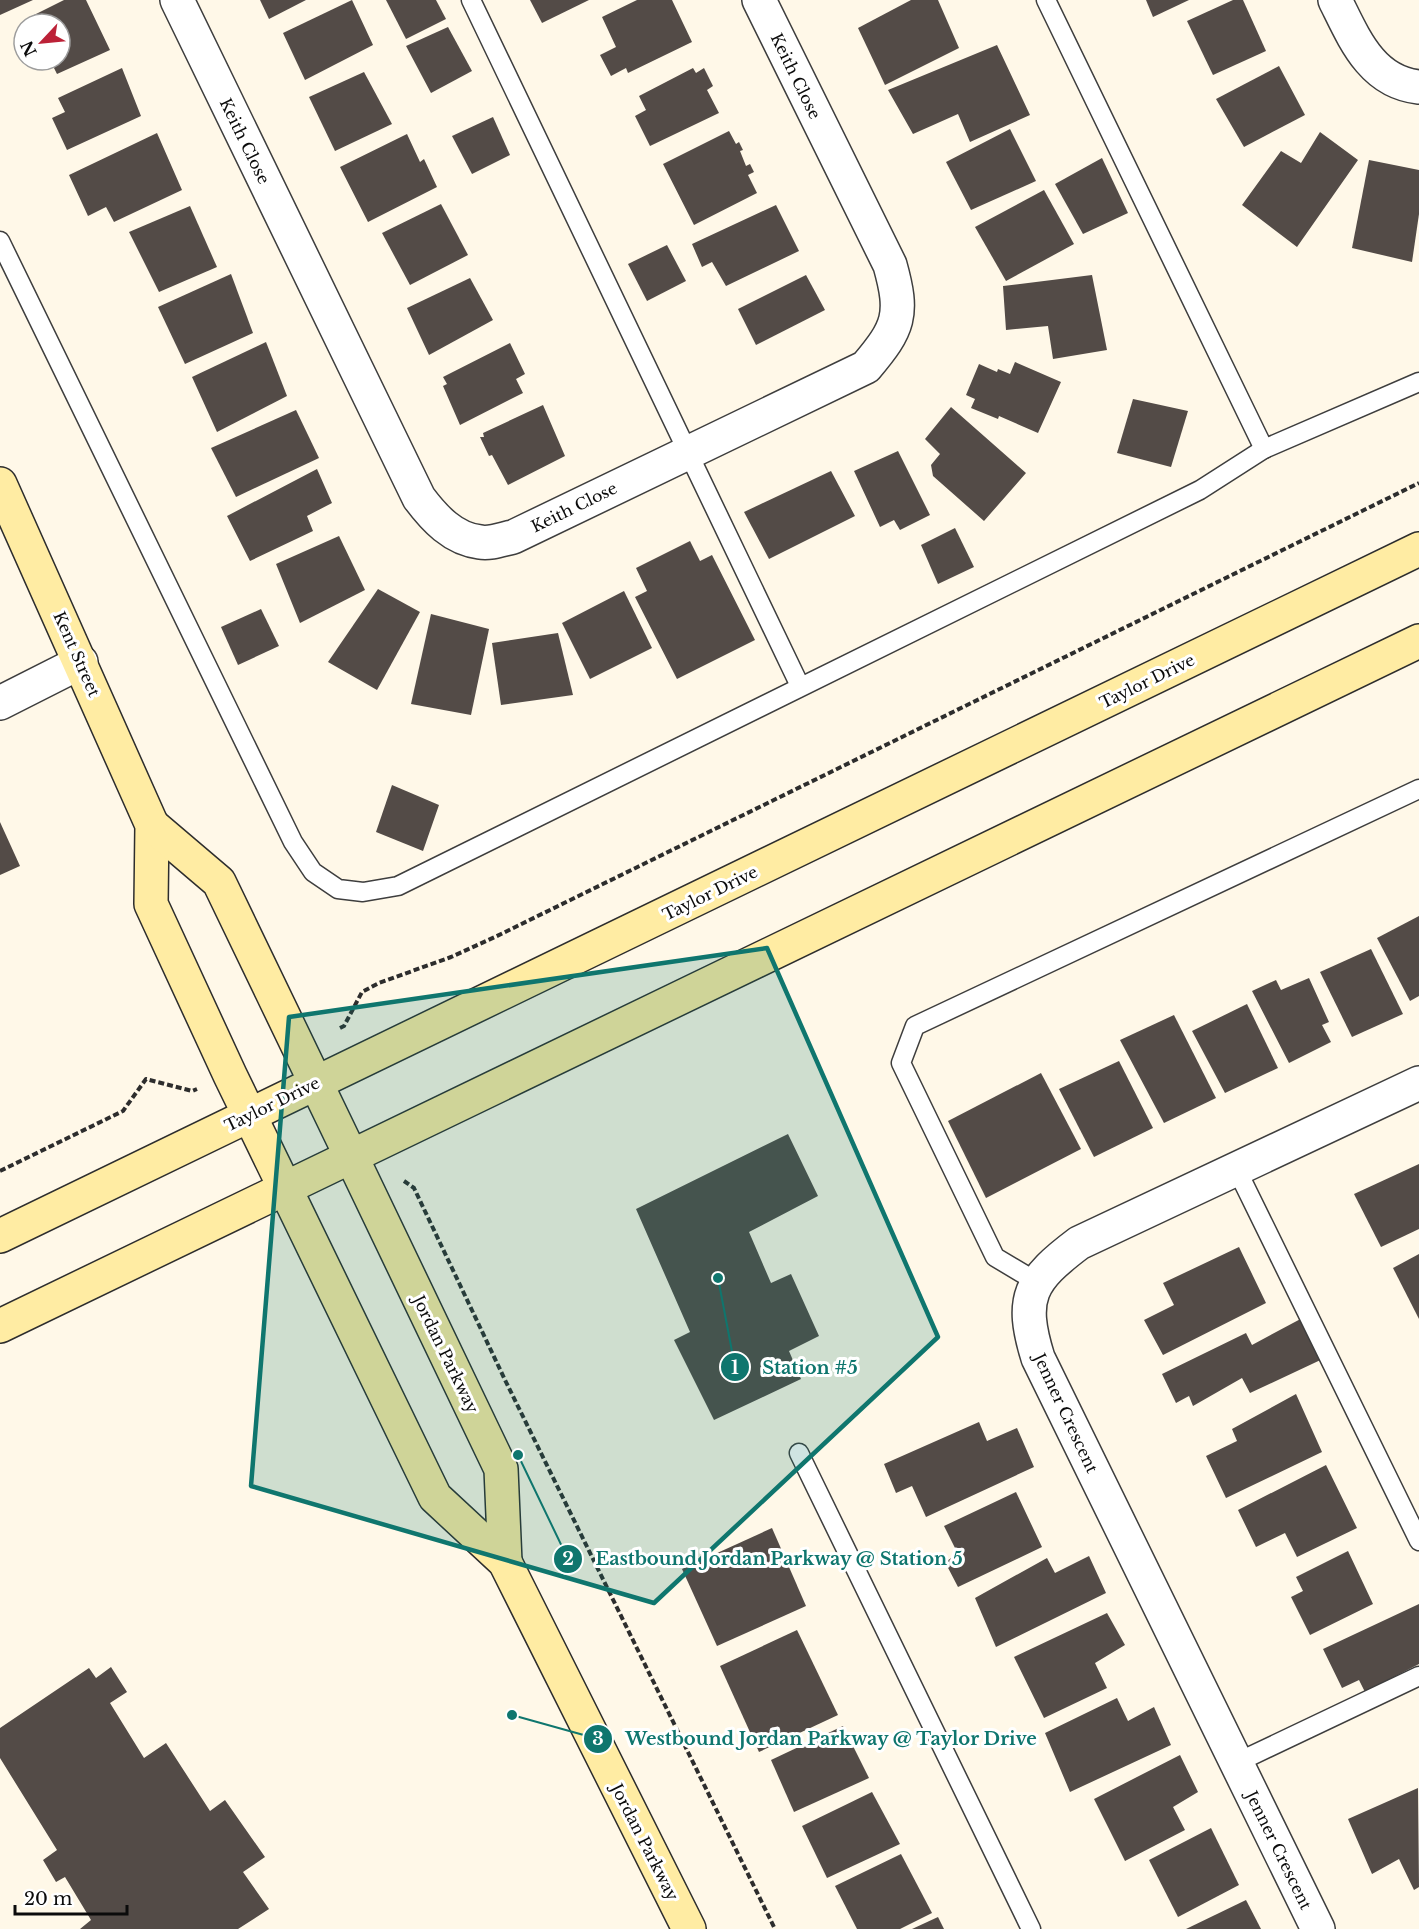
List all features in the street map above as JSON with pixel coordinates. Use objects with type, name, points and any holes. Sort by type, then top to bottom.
[{"type":"main road","name":"Kent Street","points":[[0,484],[152,825],[151,904],[285,1187]]},
{"type":"main road","name":"Taylor Drive","points":[[0,1236],[1419,549]]},
{"type":"main road","points":[[0,1326],[1419,641]]},
{"type":"main road","name":"Kent Street","points":[[152,825],[219,882],[316,1084]]},
{"type":"main road","name":"Jordan Parkway","points":[[316,1084],[501,1469],[505,1562]]},
{"type":"main road","name":"Jordan Parkway","points":[[285,1187],[435,1497],[505,1562],[689,1929]]},
{"type":"street","name":"Keith Close","points":[[177,0],[419,498],[435,519],[459,536],[481,543],[513,537],[866,367],[886,343],[896,324],[898,293],[890,265],[759,0]]},
{"type":"street","points":[[1335,0],[1366,58],[1378,71],[1391,80],[1419,87]]},
{"type":"street","points":[[0,703],[81,662]]},
{"type":"street","name":"Jenner Crescent","points":[[1318,1929],[1038,1358],[1029,1330],[1028,1307],[1037,1282],[1054,1262],[1079,1243],[1419,1083]]},
{"type":"lane","points":[[471,0],[800,686]]},
{"type":"lane","points":[[1046,0],[1264,449]]},
{"type":"lane","points":[[0,241],[293,842],[313,872],[338,889],[363,892],[398,886],[1200,490],[1264,449],[1419,382]]},
{"type":"lane","points":[[1037,1282],[994,1257],[906,1074],[901,1063],[915,1026],[1419,789]]},
{"type":"lane","points":[[1237,1170],[1419,1541]]},
{"type":"lane","points":[[799,1453],[1031,1929]]},
{"type":"lane","points":[[1236,1763],[1419,1676]]},
{"type":"path","points":[[344,1026],[362,992],[379,983],[451,957],[495,937],[1419,483]]},
{"type":"path","points":[[0,1171],[123,1111],[146,1079],[192,1091]]},
{"type":"path","points":[[407,1183],[414,1188],[506,1382],[775,1929]]},
{"type":"highlighted area","points":[[767,948],[938,1337],[654,1603],[251,1486],[289,1017]]},
{"type":"building","points":[[0,0],[33,0],[0,15]]},
{"type":"building","points":[[64,0],[86,0],[110,50],[72,67],[72,12],[40,12]]},
{"type":"building","points":[[260,0],[306,0],[269,19]]},
{"type":"building","points":[[352,0],[373,45],[305,80],[283,33]]},
{"type":"building","points":[[386,0],[436,0],[446,19],[406,39]]},
{"type":"building","points":[[530,0],[589,0],[542,23]]},
{"type":"building","points":[[637,0],[672,0],[692,42],[628,73],[626,68],[611,76],[600,55],[616,47],[602,17]]},
{"type":"building","points":[[911,0],[938,0],[959,48],[885,85],[858,28]]},
{"type":"building","points":[[1146,0],[1189,0],[1153,17]]},
{"type":"building","points":[[1233,0],[1243,0],[1266,51],[1213,75],[1187,21]]},
{"type":"building","points":[[448,27],[472,71],[431,93],[406,46]]},
{"type":"building","points":[[997,45],[1030,115],[970,142],[958,114],[913,134],[888,90]]},
{"type":"building","points":[[1279,66],[1305,115],[1244,147],[1216,99]]},
{"type":"building","points":[[122,68],[141,116],[67,150],[52,118],[65,112],[58,98]]},
{"type":"building","points":[[693,68],[696,73],[704,68],[713,86],[707,90],[719,113],[650,146],[635,116],[646,110],[639,96]]},
{"type":"building","points":[[364,72],[392,124],[335,151],[309,97]]},
{"type":"building","points":[[493,117],[510,155],[472,174],[452,136]]},
{"type":"building","points":[[1010,129],[1036,181],[971,210],[946,162]]},
{"type":"building","points":[[729,131],[736,144],[739,142],[743,150],[740,151],[746,166],[750,164],[754,172],[748,175],[757,193],[694,225],[663,164]]},
{"type":"building","points":[[1320,132],[1358,160],[1297,247],[1242,205],[1281,151],[1301,163]]},
{"type":"building","points":[[157,133],[182,190],[114,222],[106,207],[88,216],[69,175]]},
{"type":"building","points":[[407,134],[420,162],[424,159],[437,187],[368,222],[340,167]]},
{"type":"building","points":[[1102,158],[1128,213],[1083,234],[1055,184]]},
{"type":"building","points":[[1369,160],[1419,170],[1419,214],[1412,262],[1352,248]]},
{"type":"building","points":[[1044,190],[1074,244],[1006,281],[975,227]]},
{"type":"building","points":[[441,204],[468,255],[410,285],[382,233]]},
{"type":"building","points":[[776,205],[799,251],[726,286],[712,262],[702,267],[692,244]]},
{"type":"building","points":[[190,206],[217,267],[159,292],[129,232]]},
{"type":"building","points":[[667,245],[686,281],[647,301],[628,264]]},
{"type":"building","points":[[231,274],[253,333],[185,364],[158,307]]},
{"type":"building","points":[[806,275],[825,310],[756,345],[738,309]]},
{"type":"building","points":[[1092,275],[1107,350],[1053,359],[1048,326],[1006,330],[1003,286]]},
{"type":"building","points":[[470,278],[493,320],[429,355],[407,308]]},
{"type":"building","points":[[266,342],[287,396],[217,432],[192,377]]},
{"type":"building","points":[[510,343],[525,374],[516,379],[523,393],[460,425],[443,386],[447,384],[443,377]]},
{"type":"building","points":[[1015,362],[1061,382],[1038,433],[999,416],[998,419],[971,408],[975,399],[966,395],[979,364],[997,372],[998,369],[1010,374]]},
{"type":"building","points":[[1133,399],[1188,411],[1171,467],[1117,453]]},
{"type":"building","points":[[543,405],[565,456],[508,485],[480,437],[484,437],[483,433]]},
{"type":"building","points":[[951,407],[1026,473],[984,521],[933,476],[931,465],[940,454],[925,439]]},
{"type":"building","points":[[296,410],[319,458],[236,497],[211,448]]},
{"type":"building","points":[[898,451],[930,515],[900,530],[894,520],[880,527],[854,471]]},
{"type":"building","points":[[317,469],[332,503],[307,516],[313,531],[250,561],[227,516]]},
{"type":"building","points":[[831,471],[855,516],[769,559],[744,512]]},
{"type":"building","points":[[955,528],[974,567],[938,584],[921,545]]},
{"type":"building","points":[[339,536],[365,590],[300,623],[276,564]]},
{"type":"building","points":[[690,541],[700,561],[712,555],[755,640],[677,679],[635,597],[647,591],[636,568]]},
{"type":"building","points":[[378,589],[420,612],[377,690],[328,662]]},
{"type":"building","points":[[624,591],[652,648],[590,679],[562,623]]},
{"type":"building","points":[[261,609],[279,646],[238,665],[221,627]]},
{"type":"building","points":[[431,614],[489,629],[471,715],[411,704]]},
{"type":"building","points":[[558,633],[573,695],[501,705],[492,643]]},
{"type":"building","points":[[392,785],[439,805],[423,851],[376,832]]},
{"type":"building","points":[[0,822],[20,866],[0,875]]},
{"type":"building","points":[[1419,916],[1419,996],[1410,1001],[1377,938]]},
{"type":"building","points":[[1371,949],[1403,1014],[1352,1037],[1320,972]]},
{"type":"building","points":[[1309,978],[1329,1022],[1322,1025],[1331,1042],[1289,1063],[1252,991],[1276,980],[1281,990]]},
{"type":"building","points":[[1247,1004],[1278,1068],[1225,1093],[1192,1031]]},
{"type":"building","points":[[1174,1015],[1216,1098],[1164,1123],[1120,1040]]},
{"type":"building","points":[[1119,1061],[1153,1128],[1094,1157],[1059,1089]]},
{"type":"building","points":[[1041,1073],[1081,1149],[986,1198],[948,1121]]},
{"type":"building","points":[[788,1134],[818,1196],[749,1232],[771,1283],[791,1274],[819,1336],[789,1351],[801,1379],[714,1420],[674,1340],[690,1332],[636,1209]]},
{"type":"building","points":[[1419,1164],[1419,1229],[1381,1247],[1354,1194]]},
{"type":"building","points":[[1239,1247],[1266,1303],[1163,1355],[1144,1320],[1174,1305],[1163,1283]]},
{"type":"building","points":[[1419,1254],[1419,1319],[1393,1268]]},
{"type":"building","points":[[1308,1315],[1329,1356],[1250,1393],[1242,1378],[1193,1406],[1189,1396],[1176,1403],[1162,1374],[1246,1333],[1252,1345]]},
{"type":"building","points":[[1296,1394],[1322,1452],[1226,1498],[1206,1456],[1237,1441],[1232,1429]]},
{"type":"building","points":[[979,1422],[987,1441],[1017,1428],[1034,1467],[926,1517],[912,1486],[896,1493],[884,1464]]},
{"type":"building","points":[[1326,1465],[1357,1528],[1297,1557],[1285,1533],[1256,1547],[1238,1510]]},
{"type":"building","points":[[1016,1492],[1042,1547],[958,1587],[945,1562],[958,1554],[944,1526]]},
{"type":"building","points":[[772,1528],[806,1606],[717,1646],[682,1569]]},
{"type":"building","points":[[1348,1551],[1373,1604],[1310,1635],[1291,1597],[1303,1591],[1296,1577]]},
{"type":"building","points":[[1089,1556],[1106,1593],[996,1647],[975,1598],[1047,1558],[1055,1573]]},
{"type":"building","points":[[1419,1604],[1419,1664],[1365,1692],[1359,1680],[1342,1688],[1323,1649]]},
{"type":"building","points":[[1107,1613],[1125,1645],[1095,1663],[1107,1688],[1044,1718],[1014,1657]]},
{"type":"building","points":[[797,1630],[838,1715],[759,1752],[720,1666]]},
{"type":"building","points":[[111,1667],[127,1692],[110,1703],[144,1758],[166,1743],[210,1811],[225,1800],[265,1857],[243,1872],[269,1909],[238,1929],[80,1929],[91,1920],[65,1877],[56,1882],[43,1860],[57,1850],[0,1758],[0,1728],[89,1668],[96,1678]]},
{"type":"building","points":[[1117,1698],[1128,1721],[1154,1707],[1171,1745],[1070,1792],[1045,1733]]},
{"type":"building","points":[[843,1726],[869,1778],[794,1812],[771,1760]]},
{"type":"building","points":[[1180,1755],[1198,1792],[1173,1807],[1185,1830],[1125,1861],[1094,1799]]},
{"type":"building","points":[[1418,1788],[1419,1887],[1414,1890],[1399,1859],[1372,1874],[1348,1819]]},
{"type":"building","points":[[872,1792],[900,1844],[827,1878],[802,1826]]},
{"type":"building","points":[[1211,1828],[1239,1885],[1178,1917],[1149,1860]]},
{"type":"building","points":[[901,1854],[932,1913],[900,1929],[857,1929],[835,1886]]},
{"type":"building","points":[[1246,1900],[1261,1929],[1186,1929]]},
{"type":"building","points":[[938,1917],[944,1929],[912,1929]]},
{"type":"place","name":"Station #5","points":[[718,1278]]},
{"type":"place","name":"Eastbound Jordan Parkway @ Station 5","points":[[518,1455]]},
{"type":"place","name":"Westbound Jordan Parkway @ Taylor Drive","points":[[512,1715]]}]
